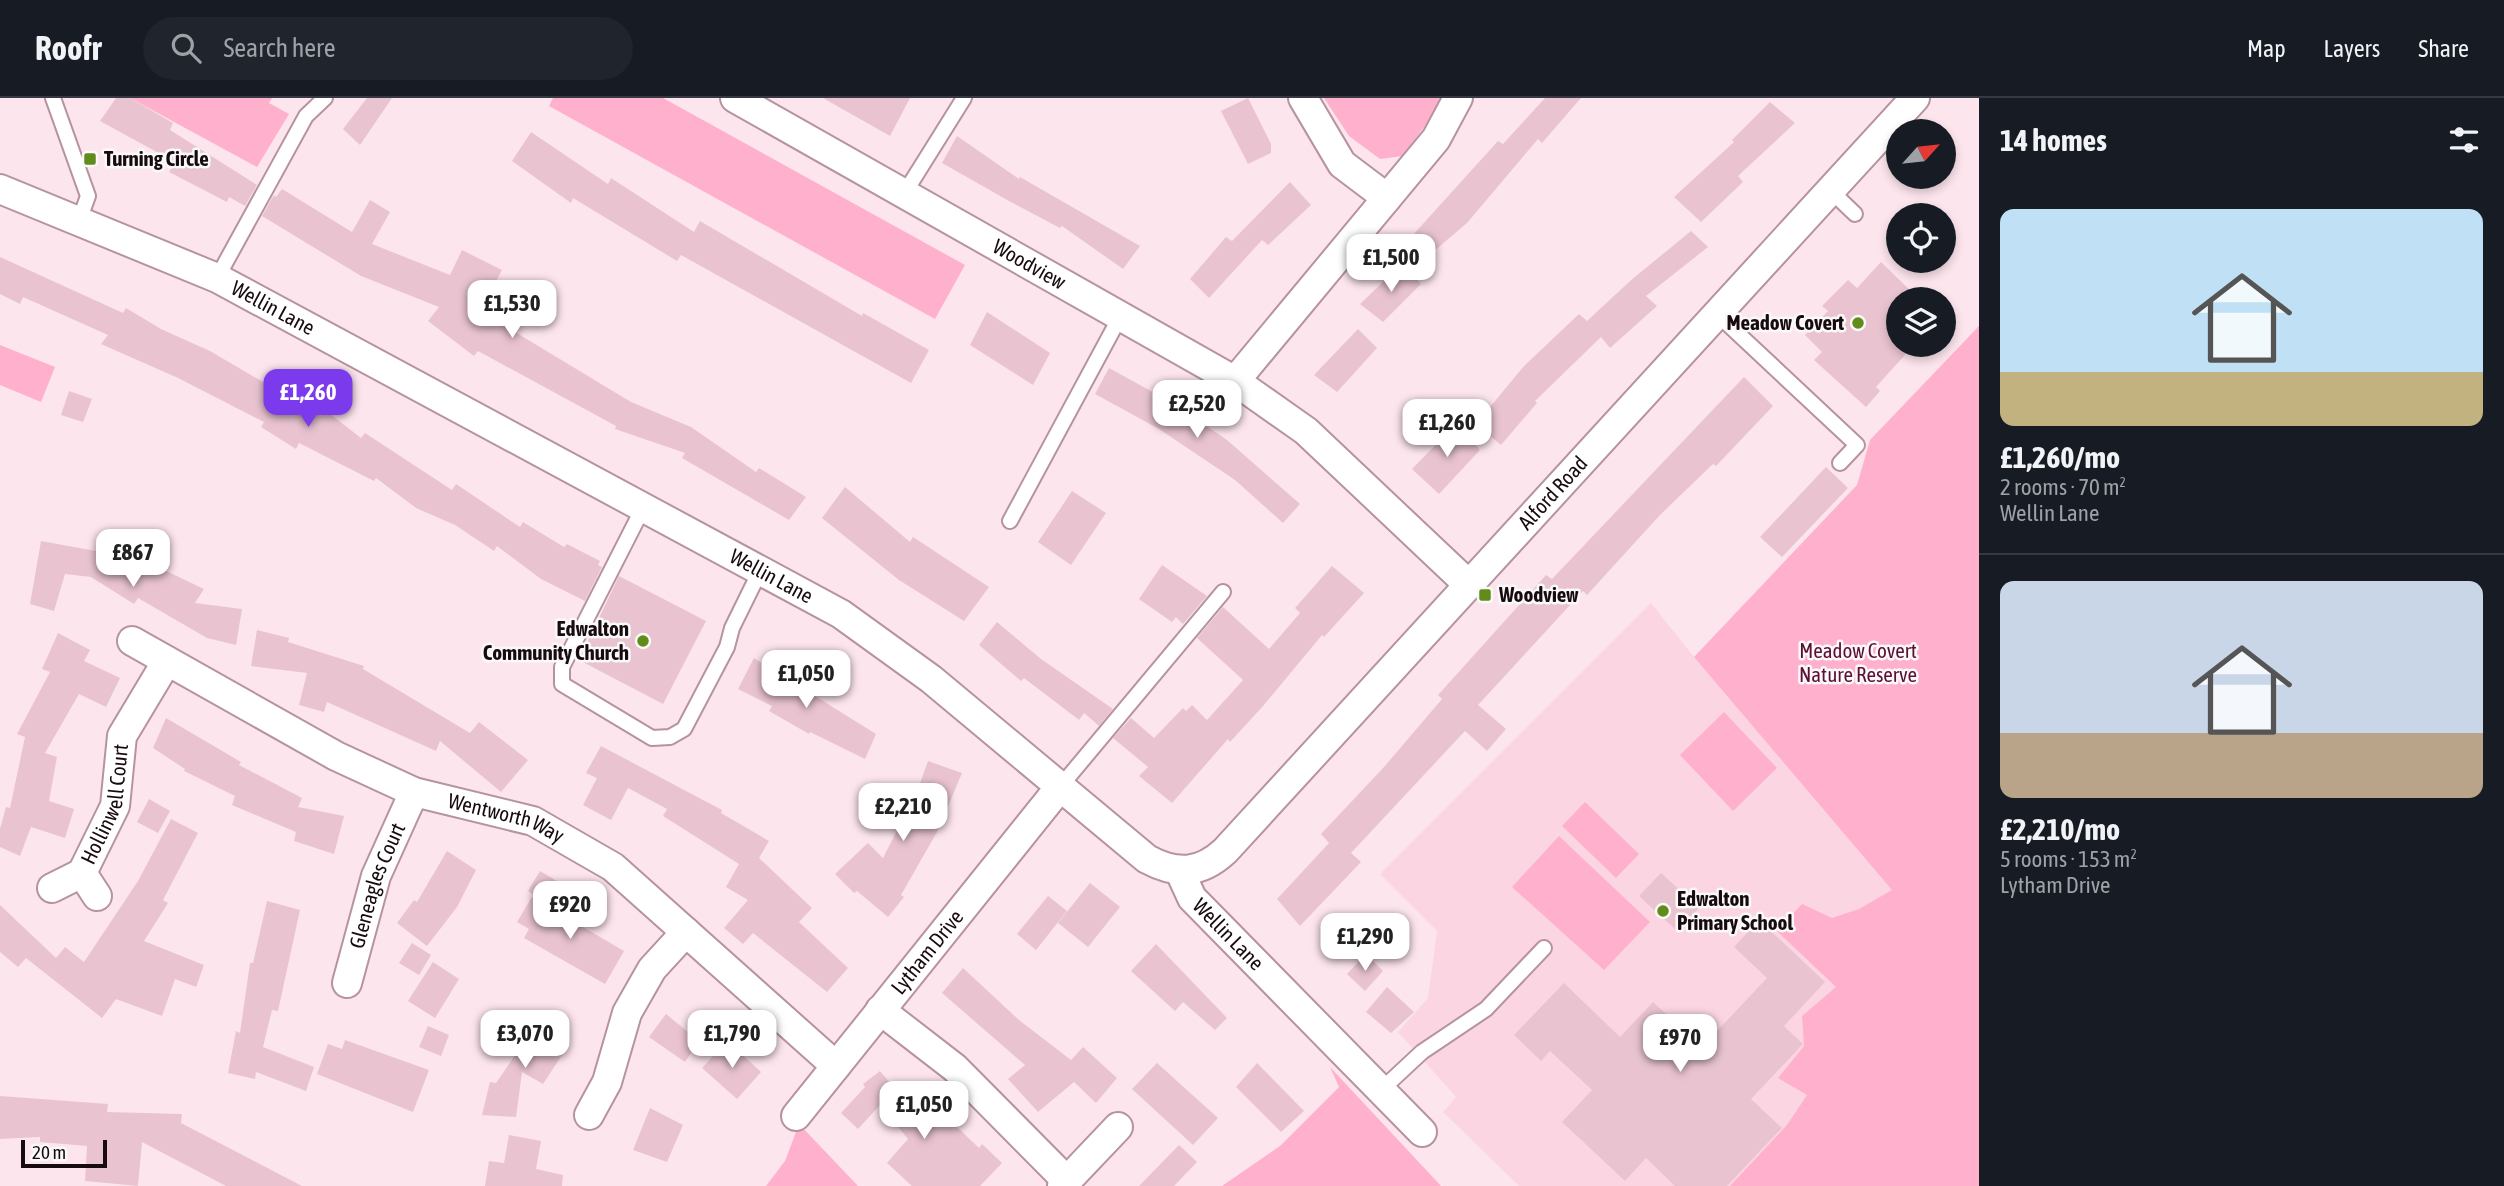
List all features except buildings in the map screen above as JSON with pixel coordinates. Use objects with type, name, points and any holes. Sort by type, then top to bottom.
[{"type":"street","points":[[1303,98],[1342,164],[1387,198]]},
{"type":"street","points":[[1235,381],[1436,139],[1459,98]]},
{"type":"street","name":"Alford Road","points":[[1180,872],[1199,869],[1225,851],[1915,98]]},
{"type":"street","name":"Woodview","points":[[751,102],[904,194],[1235,381],[1306,431],[1469,585]]},
{"type":"street","name":"Wellin Lane","points":[[0,189],[217,278],[841,614],[909,663],[1147,859],[1180,872],[1192,898],[1422,1132]]},
{"type":"street","name":"Wentworth Way","points":[[132,642],[336,756],[414,792],[533,821],[613,867],[836,1066]]},
{"type":"street","name":"Hollinwell Court","points":[[52,888],[90,885],[115,806],[122,736],[167,661]]},
{"type":"street","name":"Lytham Drive","points":[[796,1116],[1060,787]]},
{"type":"street","name":"Gleneagles Court","points":[[347,983],[376,876],[414,792]]},
{"type":"street","points":[[589,1115],[607,1082],[627,1013],[652,969],[686,932]]},
{"type":"street","points":[[880,1010],[956,1068],[1065,1183],[1118,1127]]},
{"type":"lane","points":[[53,98],[88,196],[79,221]]},
{"type":"lane","points":[[217,278],[306,116],[325,98]]},
{"type":"lane","points":[[904,194],[964,98]]},
{"type":"lane","points":[[1830,190],[1855,214]]},
{"type":"lane","points":[[1717,314],[1857,446],[1840,463]]},
{"type":"lane","points":[[1010,521],[1121,315]]},
{"type":"lane","points":[[643,508],[562,667],[562,684],[652,738],[670,737],[684,729],[727,647],[732,628],[760,571]]},
{"type":"lane","points":[[1060,787],[1223,592]]},
{"type":"lane","points":[[1380,1092],[1422,1052],[1486,1009],[1544,948]]},
{"type":"shaded area","name":"Edwalton Primary School","points":[[1651,603],[1979,991],[1979,1186],[1519,1186],[1443,1112],[1456,1097],[1398,1032],[1428,998],[1437,931],[1380,874]]},
{"type":"green space","points":[[130,98],[272,98],[269,103],[289,114],[257,167]]},
{"type":"green space","points":[[553,98],[663,98],[965,265],[935,319],[549,106]]},
{"type":"green space","points":[[1324,98],[1445,98],[1403,156],[1380,159],[1349,136]]},
{"type":"green space","name":"Meadow Covert Nature Reserve","points":[[1979,326],[1979,1186],[1730,1186],[1787,1125],[1807,1095],[1778,1078],[1804,1046],[1802,1016],[1836,987],[1777,931],[1802,904],[1832,918],[1859,909],[1892,890],[1694,657],[1857,485],[1870,440],[1949,357],[1956,357],[1956,350]]},
{"type":"green space","points":[[0,345],[55,367],[41,402],[0,385]]},
{"type":"green space","points":[[1724,712],[1777,768],[1733,811],[1680,755]]},
{"type":"green space","points":[[1585,802],[1639,854],[1616,878],[1562,826]]},
{"type":"green space","points":[[1559,836],[1650,922],[1604,970],[1512,887]]},
{"type":"green space","points":[[1330,1067],[1441,1186],[1222,1186],[1280,1146],[1339,1087]]},
{"type":"green space","points":[[799,1124],[858,1186],[766,1186],[785,1161]]},
{"type":"place","name":"Turning Circle","points":[[90,159]]},
{"type":"place","name":"Meadow Covert","points":[[1858,323]]},
{"type":"place","name":"Woodview","points":[[1485,595]]},
{"type":"place","name":"Edwalton Community Church","points":[[643,641]]},
{"type":"place","name":"Edwalton Primary School","points":[[1663,911]]}]
